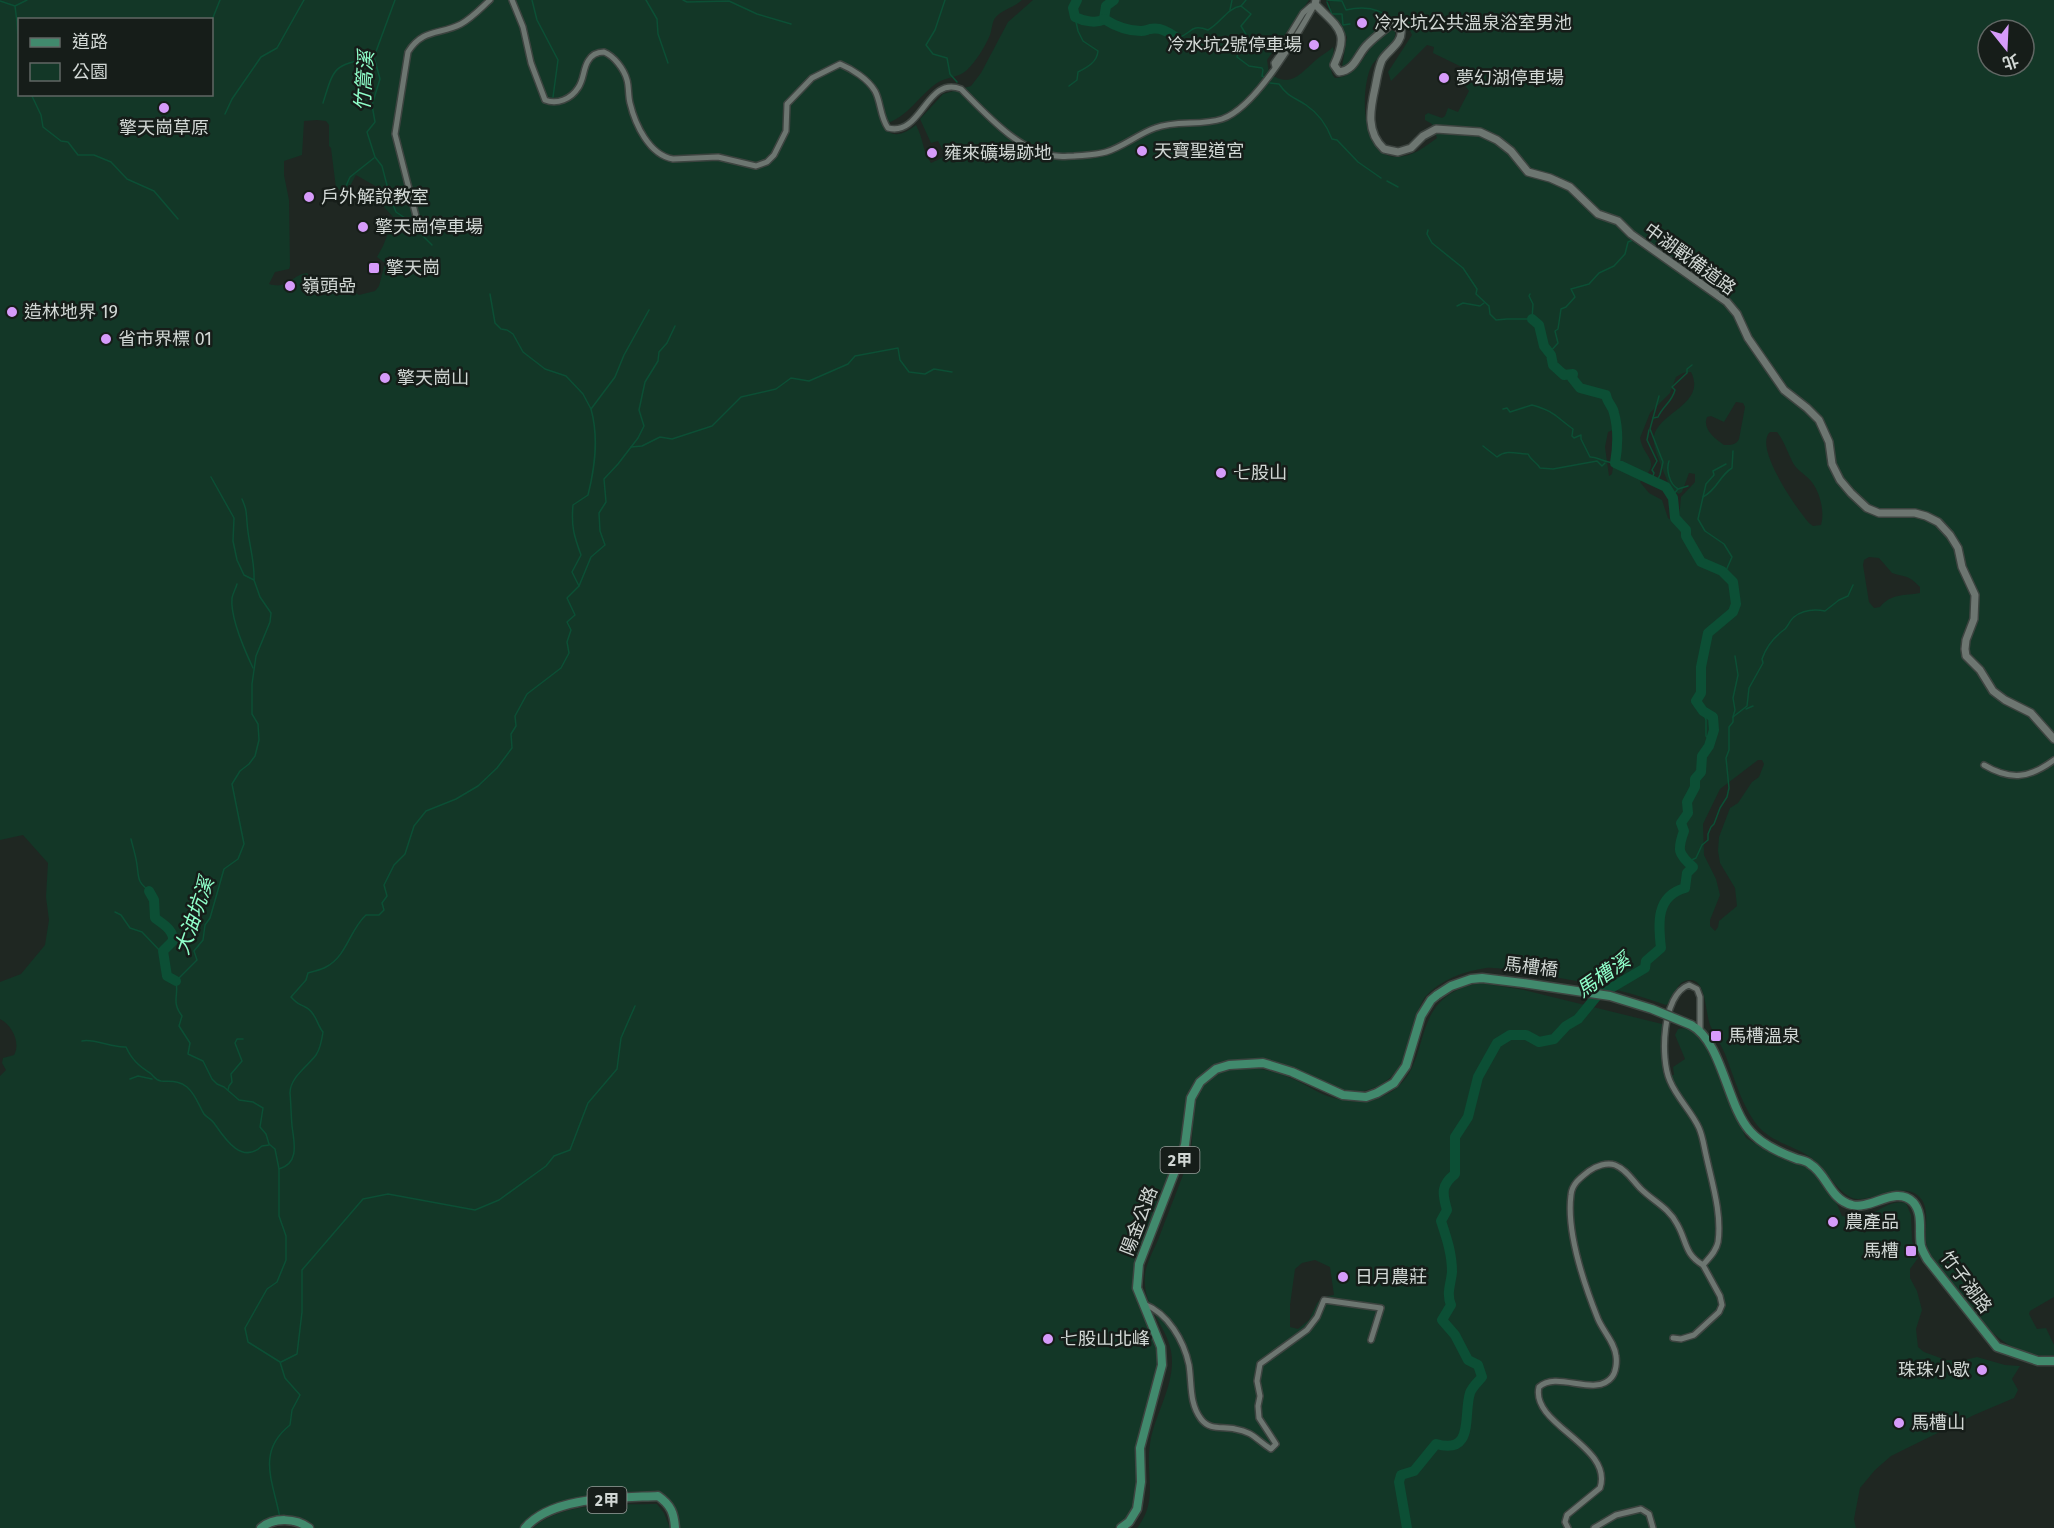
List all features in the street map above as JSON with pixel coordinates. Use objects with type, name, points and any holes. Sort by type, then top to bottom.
[{"type":"main road","name":"馬槽橋","points":[[1437,995],[1451,986],[1471,979],[1482,978],[1523,983],[1610,996],[1700,1030]]},
{"type":"main road","name":"陽金公路","points":[[1121,1528],[1129,1522],[1137,1509],[1141,1482],[1140,1448],[1162,1365],[1161,1347],[1137,1288],[1139,1264],[1185,1145],[1191,1098],[1200,1082],[1216,1069],[1229,1065],[1263,1063],[1292,1072],[1343,1095],[1366,1097],[1377,1093],[1394,1083],[1407,1066],[1421,1016],[1437,995]]},
{"type":"main road","name":"竹子湖路","points":[[1700,1030],[1710,1045],[1741,1117],[1755,1137],[1810,1163],[1840,1200],[1852,1205],[1872,1203],[1892,1197],[1908,1198],[1918,1209],[1921,1246],[1927,1259],[1986,1336],[1997,1347],[2008,1352],[2038,1361],[2054,1361]]},
{"type":"main road","name":"2甲","points":[[525,1528],[540,1514],[558,1506],[658,1496],[672,1509],[675,1528]]},
{"type":"main road","points":[[261,1528],[267,1522],[280,1520],[303,1523],[309,1528]]},
{"type":"street","points":[[398,227],[413,228],[417,220],[395,134],[408,52],[424,36],[463,23],[490,0]]},
{"type":"street","points":[[512,0],[523,27],[536,80],[545,100],[557,102],[571,96],[578,88],[587,62],[594,54],[604,51],[613,58],[627,78],[630,102],[645,140],[667,158],[718,157],[756,166],[767,162],[774,155],[786,131],[788,104],[812,78],[840,64],[850,68],[875,90],[884,122],[888,128],[895,130],[908,124],[940,89],[954,86],[961,89],[996,124],[1023,143],[1043,154],[1056,156],[1107,152],[1158,126],[1222,119],[1232,114],[1254,95],[1275,67],[1316,2]]},
{"type":"street","points":[[1275,67],[1272,62],[1282,46],[1303,13],[1316,2]]},
{"type":"street","points":[[1277,57],[1285,49],[1316,2]]},
{"type":"street","name":"中湖戰備道路","points":[[1316,2],[1340,32],[1343,42],[1342,49],[1334,65],[1339,72],[1345,72],[1357,62],[1369,43],[1390,25],[1395,25],[1401,30],[1400,40],[1381,62],[1369,117],[1374,134],[1384,149],[1398,152],[1411,148],[1427,132],[1436,129],[1480,132],[1497,140],[1511,151],[1528,172],[1570,187],[1598,214],[1618,221],[1631,234],[1727,302],[1737,314],[1748,338],[1784,390],[1819,420],[1828,442],[1832,464],[1840,480],[1851,493],[1867,508],[1878,513],[1916,513],[1926,516],[1938,522],[1950,535],[1958,548],[1962,567],[1975,595],[1974,619],[1966,640],[1966,656],[1980,670],[1993,691],[2031,713],[2054,738]]},
{"type":"street","points":[[1275,67],[1274,63],[1282,46]]},
{"type":"street","points":[[1984,765],[1996,772],[2012,776],[2034,773],[2054,760]]},
{"type":"street","points":[[1700,1030],[1700,998],[1697,989],[1689,985],[1679,991],[1670,1010],[1665,1029],[1665,1060],[1670,1083],[1700,1129],[1716,1198],[1718,1242],[1715,1252],[1703,1265]]},
{"type":"street","points":[[1568,1528],[1565,1522],[1567,1515],[1600,1488],[1601,1475],[1592,1455],[1538,1402],[1539,1387],[1550,1381],[1594,1385],[1610,1380],[1614,1375],[1617,1355],[1599,1321],[1579,1259],[1569,1210],[1571,1191],[1575,1183],[1592,1169],[1609,1163],[1622,1168],[1642,1190],[1670,1213],[1689,1253],[1693,1259],[1703,1265],[1720,1296],[1722,1305],[1719,1312],[1694,1335],[1681,1339],[1673,1338]]},
{"type":"street","points":[[1143,1303],[1152,1307],[1171,1324],[1183,1346],[1189,1366],[1190,1392],[1200,1418],[1216,1428],[1234,1428],[1252,1434],[1270,1449],[1276,1444],[1259,1418],[1260,1396],[1257,1382],[1260,1364],[1307,1330],[1326,1299],[1381,1308],[1371,1340]]},
{"type":"street","points":[[1594,1528],[1616,1515],[1641,1509],[1649,1514],[1653,1528]]},
{"type":"green space","points":[[0,0],[1022,0],[995,18],[986,44],[967,70],[960,75],[937,83],[900,117],[883,125],[890,133],[898,134],[916,125],[931,163],[946,156],[938,141],[931,143],[920,119],[943,94],[971,86],[981,73],[1008,22],[1033,0],[1309,0],[1267,60],[1269,73],[1285,80],[1303,72],[1333,47],[1332,75],[1335,78],[1347,75],[1356,68],[1375,44],[1395,30],[1390,46],[1371,67],[1365,91],[1365,106],[1366,121],[1376,146],[1384,154],[1402,157],[1423,148],[1437,138],[1432,124],[1425,120],[1425,115],[1428,113],[1442,118],[1448,108],[1458,112],[1469,91],[1464,84],[1470,71],[1433,53],[1434,47],[1427,45],[1391,81],[1388,72],[1412,35],[1406,21],[1403,20],[1372,35],[1349,64],[1342,67],[1347,37],[1331,10],[1329,0],[2054,0],[2054,1297],[2030,1311],[2029,1314],[2037,1329],[2046,1328],[2054,1345],[2054,1355],[2035,1355],[2017,1349],[2001,1340],[1972,1312],[1931,1257],[1926,1241],[1924,1204],[1916,1194],[1900,1191],[1857,1199],[1851,1197],[1839,1188],[1810,1157],[1766,1134],[1760,1128],[1745,1105],[1725,1054],[1710,1025],[1704,995],[1697,982],[1684,981],[1677,987],[1672,999],[1666,1005],[1577,981],[1486,968],[1453,977],[1425,997],[1401,1064],[1387,1081],[1377,1087],[1350,1093],[1255,1060],[1230,1061],[1212,1068],[1196,1080],[1182,1145],[1134,1271],[1136,1295],[1154,1339],[1159,1367],[1152,1394],[1134,1508],[1128,1519],[1114,1528],[680,1528],[675,1508],[661,1494],[557,1504],[537,1513],[522,1528],[315,1528],[294,1519],[278,1518],[263,1523],[257,1528],[0,1528],[0,1076],[6,1070],[2,1063],[3,1058],[14,1055],[16,1040],[12,1030],[0,1019],[0,982],[21,974],[45,945],[49,920],[46,897],[48,863],[23,835],[0,840]],"holes":[[[304,121],[326,121],[329,125],[329,146],[336,188],[345,195],[356,175],[377,187],[384,207],[394,218],[377,257],[385,263],[379,286],[375,291],[359,295],[339,282],[320,296],[314,291],[311,278],[307,273],[286,284],[269,284],[275,272],[289,269],[290,266],[289,200],[284,161],[302,155]],[[1691,372],[1694,383],[1693,392],[1688,400],[1664,420],[1654,436],[1657,455],[1671,490],[1679,494],[1682,492],[1689,473],[1695,474],[1695,482],[1681,497],[1679,519],[1674,522],[1668,518],[1662,500],[1649,493],[1640,482],[1647,474],[1651,464],[1640,438],[1650,413],[1670,393],[1676,377]],[[1736,402],[1743,403],[1745,407],[1739,439],[1731,445],[1724,445],[1708,430],[1707,417],[1711,416],[1724,422]],[[1613,430],[1617,439],[1612,474],[1609,476],[1605,447],[1608,432]],[[1770,432],[1777,432],[1794,464],[1811,481],[1817,491],[1822,508],[1821,525],[1813,526],[1809,523],[1779,478],[1767,451],[1766,440]],[[1869,557],[1879,558],[1892,573],[1909,578],[1920,587],[1920,593],[1893,597],[1880,607],[1874,608],[1869,602],[1864,560]],[[1758,760],[1762,760],[1764,764],[1759,777],[1752,782],[1738,803],[1730,808],[1719,837],[1720,863],[1735,888],[1737,906],[1719,921],[1715,931],[1710,926],[1710,920],[1720,895],[1716,879],[1704,855],[1703,824],[1720,789]]]},
{"type":"green space","points":[[1481,983],[1524,990],[1662,1024],[1663,1068],[1666,1075],[1674,1075],[1673,1067],[1685,1059],[1675,1035],[1678,1029],[1691,1030],[1714,1063],[1746,1138],[1812,1168],[1833,1195],[1842,1216],[1863,1217],[1890,1204],[1906,1203],[1911,1215],[1912,1241],[1918,1258],[1910,1269],[1910,1278],[1917,1291],[1922,1310],[1916,1329],[1918,1347],[1924,1352],[1946,1360],[1961,1361],[1977,1357],[2005,1365],[2020,1366],[2012,1379],[2018,1390],[2014,1398],[1891,1456],[1860,1488],[1854,1519],[1856,1528],[1137,1528],[1148,1508],[1150,1444],[1168,1387],[1172,1363],[1168,1341],[1147,1297],[1145,1275],[1148,1262],[1189,1159],[1194,1108],[1199,1092],[1217,1073],[1229,1069],[1255,1068],[1281,1074],[1339,1099],[1374,1100],[1398,1087],[1410,1072],[1429,1019],[1439,1004],[1455,991]],"holes":[[[1315,1260],[1330,1267],[1334,1295],[1323,1297],[1317,1303],[1309,1320],[1298,1329],[1290,1327],[1290,1305],[1295,1269],[1302,1263]]]},
{"type":"green space","points":[[657,1504],[664,1513],[670,1528],[533,1528],[558,1513],[573,1509],[605,1505]]},
{"type":"waterway","points":[[15,6],[27,0]]},
{"type":"waterway","points":[[213,18],[220,0]]},
{"type":"waterway","points":[[225,114],[232,99],[261,57],[277,48],[304,0]]},
{"type":"waterway","name":"竹篙溪","points":[[395,0],[374,57],[380,79],[372,105],[375,122],[367,132],[375,157],[382,166],[396,212],[411,222]]},
{"type":"waterway","points":[[532,0],[537,20],[558,60],[553,97]]},
{"type":"waterway","points":[[646,0],[657,19],[658,34],[668,63]]},
{"type":"waterway","points":[[683,0],[687,2],[729,1],[757,14],[791,24]]},
{"type":"waterway","points":[[945,0],[935,30],[926,45],[933,54],[947,58],[950,74],[957,82]]},
{"type":"waterway","points":[[1077,0],[1073,8],[1075,17],[1094,22],[1104,19],[1106,6],[1114,0]]},
{"type":"waterway","points":[[1230,10],[1232,0]]},
{"type":"waterway","points":[[1241,6],[1246,0]]},
{"type":"waterway","points":[[1327,0],[1342,1],[1346,10],[1365,8],[1377,11],[1392,20]]},
{"type":"waterway","points":[[0,1],[15,6],[18,40]]},
{"type":"waterway","points":[[1327,2],[1332,14],[1342,14],[1343,25],[1350,24]]},
{"type":"waterway","points":[[1177,38],[1197,28],[1208,30],[1236,7],[1241,6],[1251,14],[1241,26],[1247,36],[1237,57],[1249,66],[1262,68],[1264,77]]},
{"type":"waterway","points":[[1069,86],[1077,80],[1078,72],[1094,61],[1098,51],[1083,41],[1075,17]]},
{"type":"waterway","points":[[1104,19],[1131,30],[1161,29],[1177,38]]},
{"type":"waterway","points":[[323,103],[330,81],[338,69],[343,65],[374,57]]},
{"type":"waterway","points":[[1270,83],[1279,84],[1288,94],[1310,108],[1322,120],[1332,139],[1337,140],[1358,162],[1381,178]]},
{"type":"waterway","points":[[32,96],[41,115],[43,127],[61,141],[68,142],[78,155],[94,155],[111,162],[127,179],[154,191],[178,219]]},
{"type":"waterway","points":[[342,195],[350,177],[374,158]]},
{"type":"waterway","points":[[1387,181],[1398,187]]},
{"type":"waterway","name":"竹篙溪","points":[[420,228],[420,233],[432,245]]},
{"type":"waterway","points":[[1428,230],[1427,234],[1432,243],[1463,268],[1477,289],[1476,294],[1489,306],[1490,314],[1496,320],[1532,319],[1533,304],[1530,294]]},
{"type":"waterway","points":[[1549,353],[1558,343],[1555,331],[1558,329],[1561,309],[1575,297],[1571,289],[1589,284],[1599,273],[1614,266],[1625,254],[1628,242],[1633,240]]},
{"type":"waterway","points":[[490,294],[495,323],[501,329],[513,334],[523,352],[545,369],[566,376],[583,394],[591,409]]},
{"type":"waterway","points":[[1457,306],[1463,303],[1480,306],[1484,303]]},
{"type":"waterway","points":[[579,586],[572,572],[581,555],[574,531],[572,512],[573,505],[588,495],[593,474],[595,431],[591,409],[615,377],[624,355],[649,310]]},
{"type":"waterway","name":"馬槽溪","points":[[1407,1528],[1399,1482],[1401,1475],[1414,1471],[1436,1444],[1448,1446],[1457,1444],[1462,1438],[1470,1393],[1482,1377],[1478,1365],[1468,1360],[1455,1335],[1442,1320],[1451,1305],[1449,1292],[1452,1272],[1450,1253],[1441,1221],[1447,1210],[1444,1199],[1445,1186],[1455,1174],[1455,1137],[1468,1117],[1478,1077],[1497,1043],[1510,1035],[1526,1035],[1539,1042],[1554,1039],[1566,1026],[1578,1019],[1596,997],[1645,968],[1646,961],[1661,948],[1659,929],[1664,904],[1669,897],[1685,888],[1687,873],[1693,867],[1684,859],[1680,851],[1684,831],[1681,823],[1688,813],[1687,802],[1695,787],[1695,779],[1701,772],[1702,756],[1709,746],[1714,730],[1713,717],[1703,711],[1696,701],[1701,693],[1701,667],[1708,633],[1733,612],[1736,604],[1733,582],[1722,571],[1701,562],[1686,536],[1686,530],[1675,518],[1673,498],[1666,487],[1615,463],[1617,426],[1606,395],[1580,388],[1572,378],[1573,374],[1564,375],[1553,365],[1551,355],[1544,346],[1539,325],[1532,319]]},
{"type":"waterway","name":"大油坑溪","points":[[279,1169],[290,1162],[294,1151],[291,1087],[296,1077],[316,1055],[323,1032],[310,1010],[291,997],[306,980],[308,973],[326,967],[339,956],[366,915],[379,915],[384,910],[382,903],[387,896],[384,885],[394,865],[405,854],[414,826],[426,811],[456,799],[478,786],[497,768],[512,748],[511,734],[516,726],[515,716],[527,694],[561,668],[569,653],[567,642],[571,630],[567,622],[575,615],[567,598],[579,586],[591,557],[605,545],[600,531],[599,513],[606,502],[604,479],[638,438],[644,426],[639,410],[645,382],[658,361],[659,352],[667,343],[675,326]]},
{"type":"waterway","points":[[631,447],[642,446],[660,437],[672,439],[712,426],[741,397],[776,389],[791,378],[809,381],[848,364],[855,356],[898,348],[900,360],[909,372],[925,374],[934,369],[952,372]]},
{"type":"waterway","points":[[1656,483],[1663,462],[1650,429],[1653,418],[1658,417],[1670,401],[1675,390],[1672,387],[1692,365]]},
{"type":"waterway","points":[[1653,418],[1659,396]]},
{"type":"waterway","points":[[1503,409],[1507,408],[1510,412],[1532,405],[1545,409],[1573,429],[1574,438],[1581,435],[1590,457],[1615,463]]},
{"type":"waterway","points":[[1649,430],[1647,440],[1657,461],[1652,470],[1654,473],[1651,481]]},
{"type":"waterway","points":[[1483,446],[1497,457],[1508,453],[1528,454],[1540,468],[1553,469],[1597,461],[1602,466],[1605,463]]},
{"type":"waterway","points":[[1725,573],[1732,557],[1724,544],[1705,531],[1698,519],[1703,497],[1732,468],[1733,451]]},
{"type":"waterway","points":[[1669,461],[1669,476],[1672,484],[1678,489],[1672,496]]},
{"type":"waterway","points":[[1703,497],[1706,484],[1714,475],[1713,471],[1726,464]]},
{"type":"waterway","name":"大油坑溪","points":[[211,477],[234,518],[233,541],[237,560],[244,575],[254,580],[260,597],[271,613],[270,622],[256,656],[252,684],[252,714],[258,724],[259,740],[255,756],[240,771],[232,784],[244,844],[238,859],[224,869],[210,918],[205,925],[203,940],[194,951],[197,960],[176,981],[176,1003],[182,1016],[179,1026],[190,1043],[188,1054],[203,1061],[212,1079],[239,1100],[253,1102],[263,1108],[260,1127],[266,1134],[269,1144],[275,1149],[279,1169],[279,1216],[286,1236],[286,1260],[277,1282],[267,1289],[245,1328],[248,1342],[280,1362],[285,1378],[300,1395],[292,1410],[290,1425],[273,1446],[270,1457],[271,1479],[280,1518]]},
{"type":"waterway","points":[[1678,489],[1688,486]]},
{"type":"waterway","points":[[242,499],[246,511],[254,580]]},
{"type":"waterway","points":[[237,584],[232,598],[233,615],[253,668]]},
{"type":"waterway","points":[[1687,862],[1696,858],[1702,845],[1708,840],[1711,827],[1727,797],[1729,788],[1726,758],[1729,750],[1729,727],[1733,722],[1733,717],[1747,706],[1749,688],[1763,663],[1762,659],[1768,646],[1794,617],[1809,611],[1825,611],[1848,596],[1853,585]]},
{"type":"waterway","points":[[1733,717],[1735,710],[1733,698],[1738,675],[1735,656]]},
{"type":"waterway","points":[[1746,709],[1753,706]]},
{"type":"waterway","points":[[1703,711],[1706,720],[1706,736],[1711,741]]},
{"type":"waterway","points":[[131,839],[139,879],[149,891]]},
{"type":"waterway","points":[[149,891],[154,900],[155,918],[167,928],[173,937],[173,941],[163,951],[167,976],[176,981]]},
{"type":"waterway","points":[[115,912],[121,915],[130,928],[142,932],[163,954]]},
{"type":"waterway","points":[[281,1362],[297,1354],[302,1312],[302,1270],[363,1199],[388,1194],[475,1210],[499,1200],[546,1166],[554,1156],[570,1150],[588,1103],[617,1069],[621,1038],[635,1006]]},
{"type":"waterway","points":[[228,1090],[232,1082],[231,1074],[242,1061],[235,1043],[237,1039],[243,1039]]},
{"type":"waterway","points":[[82,1041],[126,1047],[136,1062],[157,1080],[177,1082],[187,1087],[195,1096],[205,1115],[235,1148],[248,1153],[269,1145]]},
{"type":"waterway","points":[[130,1079],[138,1076],[152,1079]]},
{"type":"place","name":"冷水坑公共溫泉浴室男池","points":[[1362,23]]},
{"type":"place","name":"冷水坑2號停車場","points":[[1314,45]]},
{"type":"place","name":"夢幻湖停車場","points":[[1444,78]]},
{"type":"place","name":"擎天崗草原","points":[[164,108]]},
{"type":"place","name":"天寶聖道宮","points":[[1142,151]]},
{"type":"place","name":"雍來礦場跡地","points":[[932,153]]},
{"type":"place","name":"戶外解說教室","points":[[309,197]]},
{"type":"place","name":"擎天崗停車場","points":[[363,227]]},
{"type":"place","name":"擎天崗","points":[[374,268]]},
{"type":"place","name":"嶺頭喦","points":[[290,286]]},
{"type":"place","name":"造林地界 19","points":[[12,312]]},
{"type":"place","name":"省市界標 01","points":[[106,339]]},
{"type":"place","name":"擎天崗山","points":[[385,378]]},
{"type":"place","name":"七股山","points":[[1221,473]]},
{"type":"place","name":"馬槽溫泉","points":[[1716,1036]]},
{"type":"place","name":"農產品","points":[[1833,1222]]},
{"type":"place","name":"馬槽","points":[[1911,1251]]},
{"type":"place","name":"日月農莊","points":[[1343,1277]]},
{"type":"place","name":"七股山北峰","points":[[1048,1339]]},
{"type":"place","name":"珠珠小歇","points":[[1982,1370]]},
{"type":"place","name":"馬槽山","points":[[1899,1423]]}]
